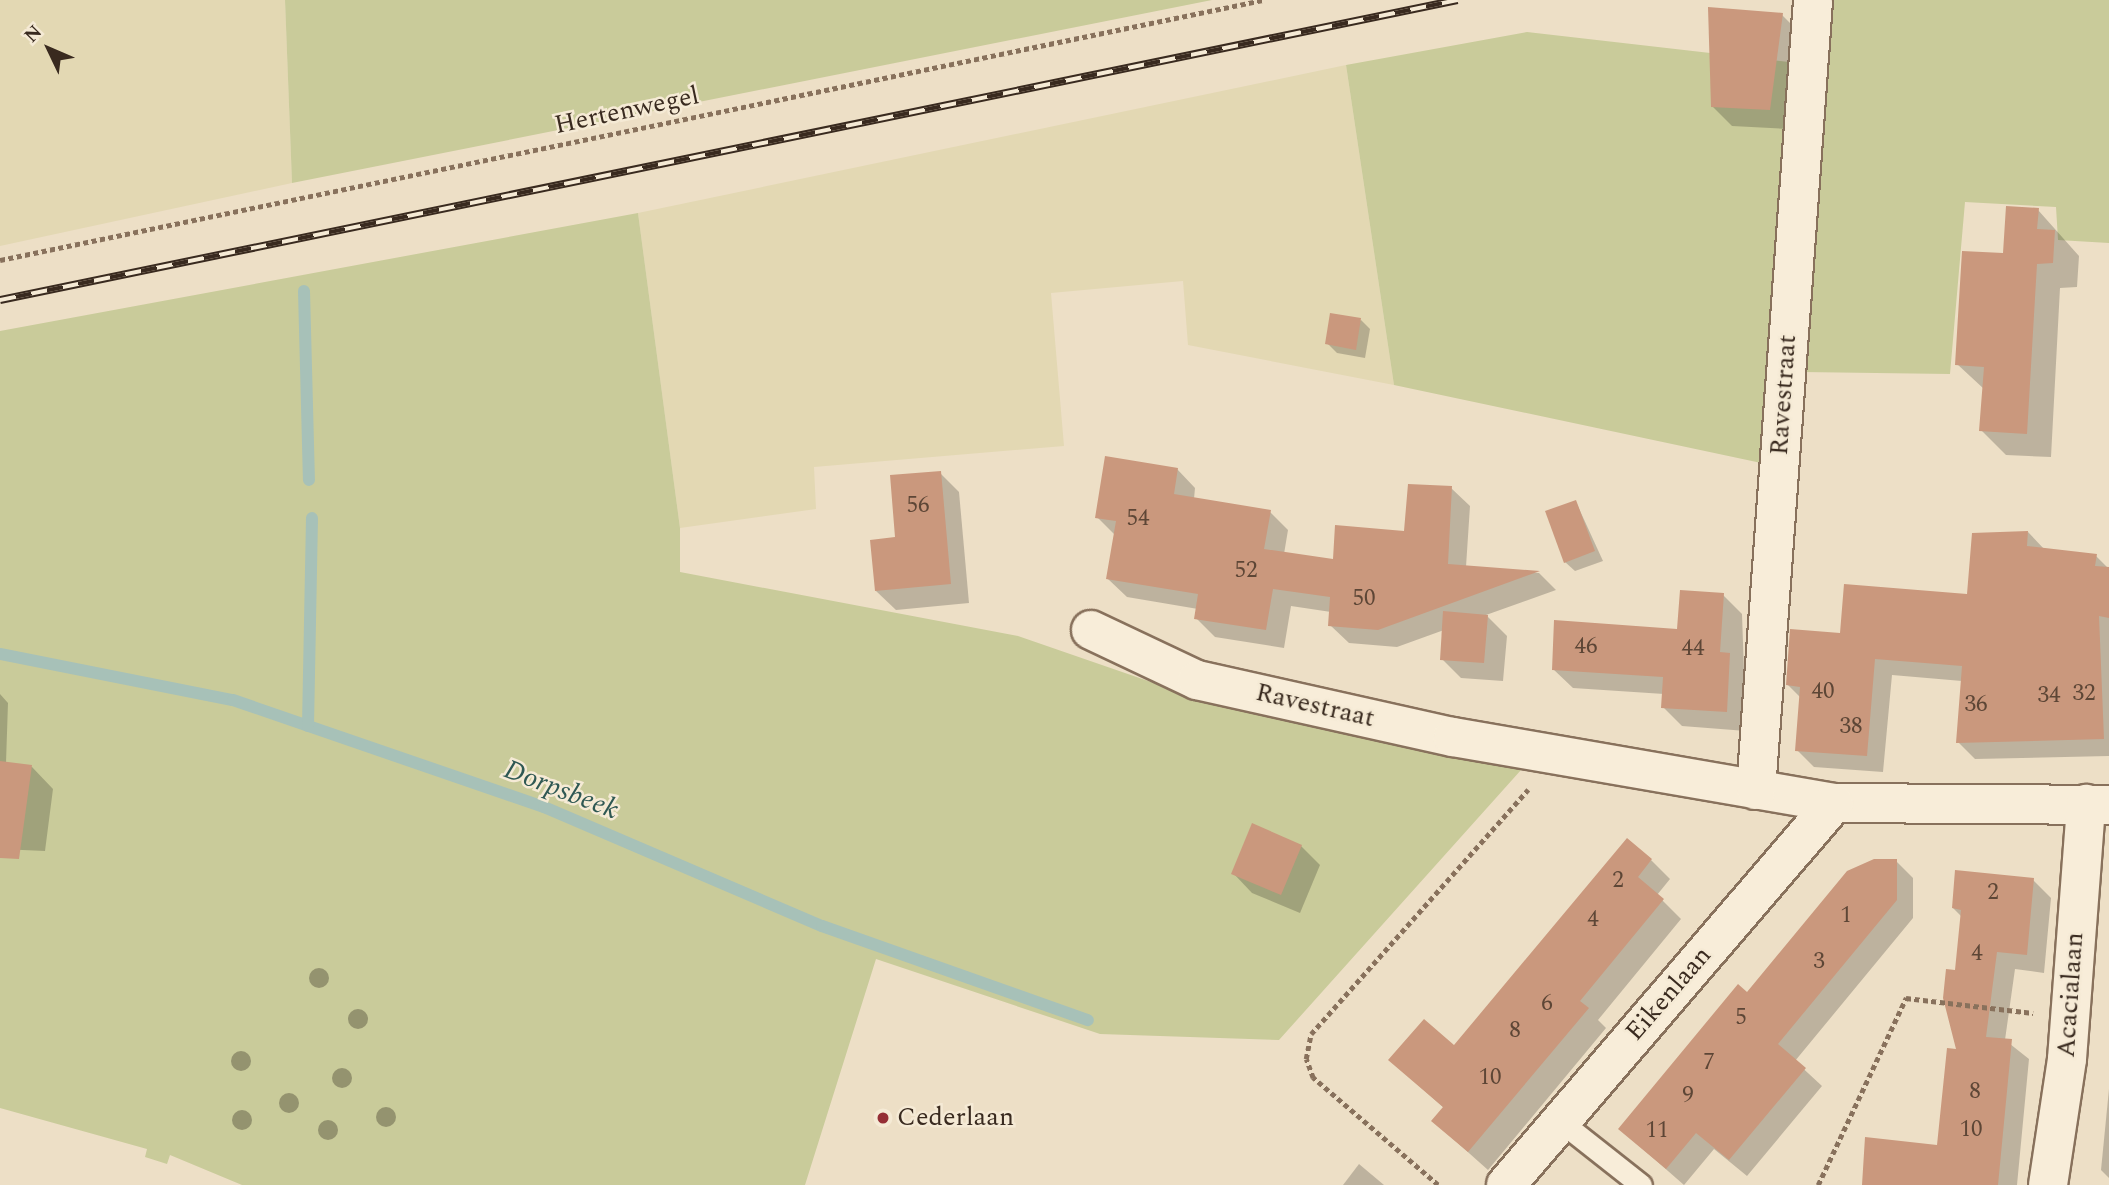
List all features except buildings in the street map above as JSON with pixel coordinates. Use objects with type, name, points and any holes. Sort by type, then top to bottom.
[{"type":"street","name":"Ravestraat","points":[[1756,790],[1813,0]]},
{"type":"street","name":"Ravestraat","points":[[1091,631],[1197,680],[1559,756],[1834,803],[2097,805]]},
{"type":"street","name":"Eikenlaan","points":[[1506,1185],[1834,803]]},
{"type":"street","name":"Acacialaan","points":[[2048,1185],[2097,805]]},
{"type":"lane","points":[[1560,1121],[1642,1185]]},
{"type":"path","name":"Hertenwegel","points":[[0,260],[1263,0]]},
{"type":"path","points":[[1438,1185],[1313,1078],[1306,1059],[1311,1034],[1559,756]]},
{"type":"path","points":[[1818,1185],[1906,998],[2068,1017]]},
{"type":"shaded area","points":[[0,0],[285,0],[292,183],[0,246]]},
{"type":"shaded area","points":[[1346,65],[1394,385],[1188,345],[1183,281],[1051,293],[1064,446],[814,467],[816,509],[680,528],[638,213]]},
{"type":"green space","points":[[285,0],[1212,0],[292,183]]},
{"type":"green space","points":[[1828,0],[2109,0],[2109,243],[2058,240],[2056,207],[1965,202],[1950,374],[1802,372],[1766,464],[1394,385],[1346,65],[1527,32],[1823,66]]},
{"type":"green space","points":[[638,213],[680,528],[680,572],[1018,636],[1206,701],[1521,770],[1279,1040],[1100,1034],[876,959],[805,1185],[242,1185],[170,1155],[167,1164],[145,1157],[147,1149],[0,1108],[0,331]]},
{"type":"waterway","points":[[304,291],[309,480]]},
{"type":"waterway","points":[[308,726],[312,518]]},
{"type":"waterway","name":"Dorpsbeek","points":[[0,654],[233,700],[544,807],[822,926],[1088,1020]]},
{"type":"railway","points":[[0,300],[1457,0]]},
{"type":"place","name":"Cederlaan","points":[[883,1118]]}]
